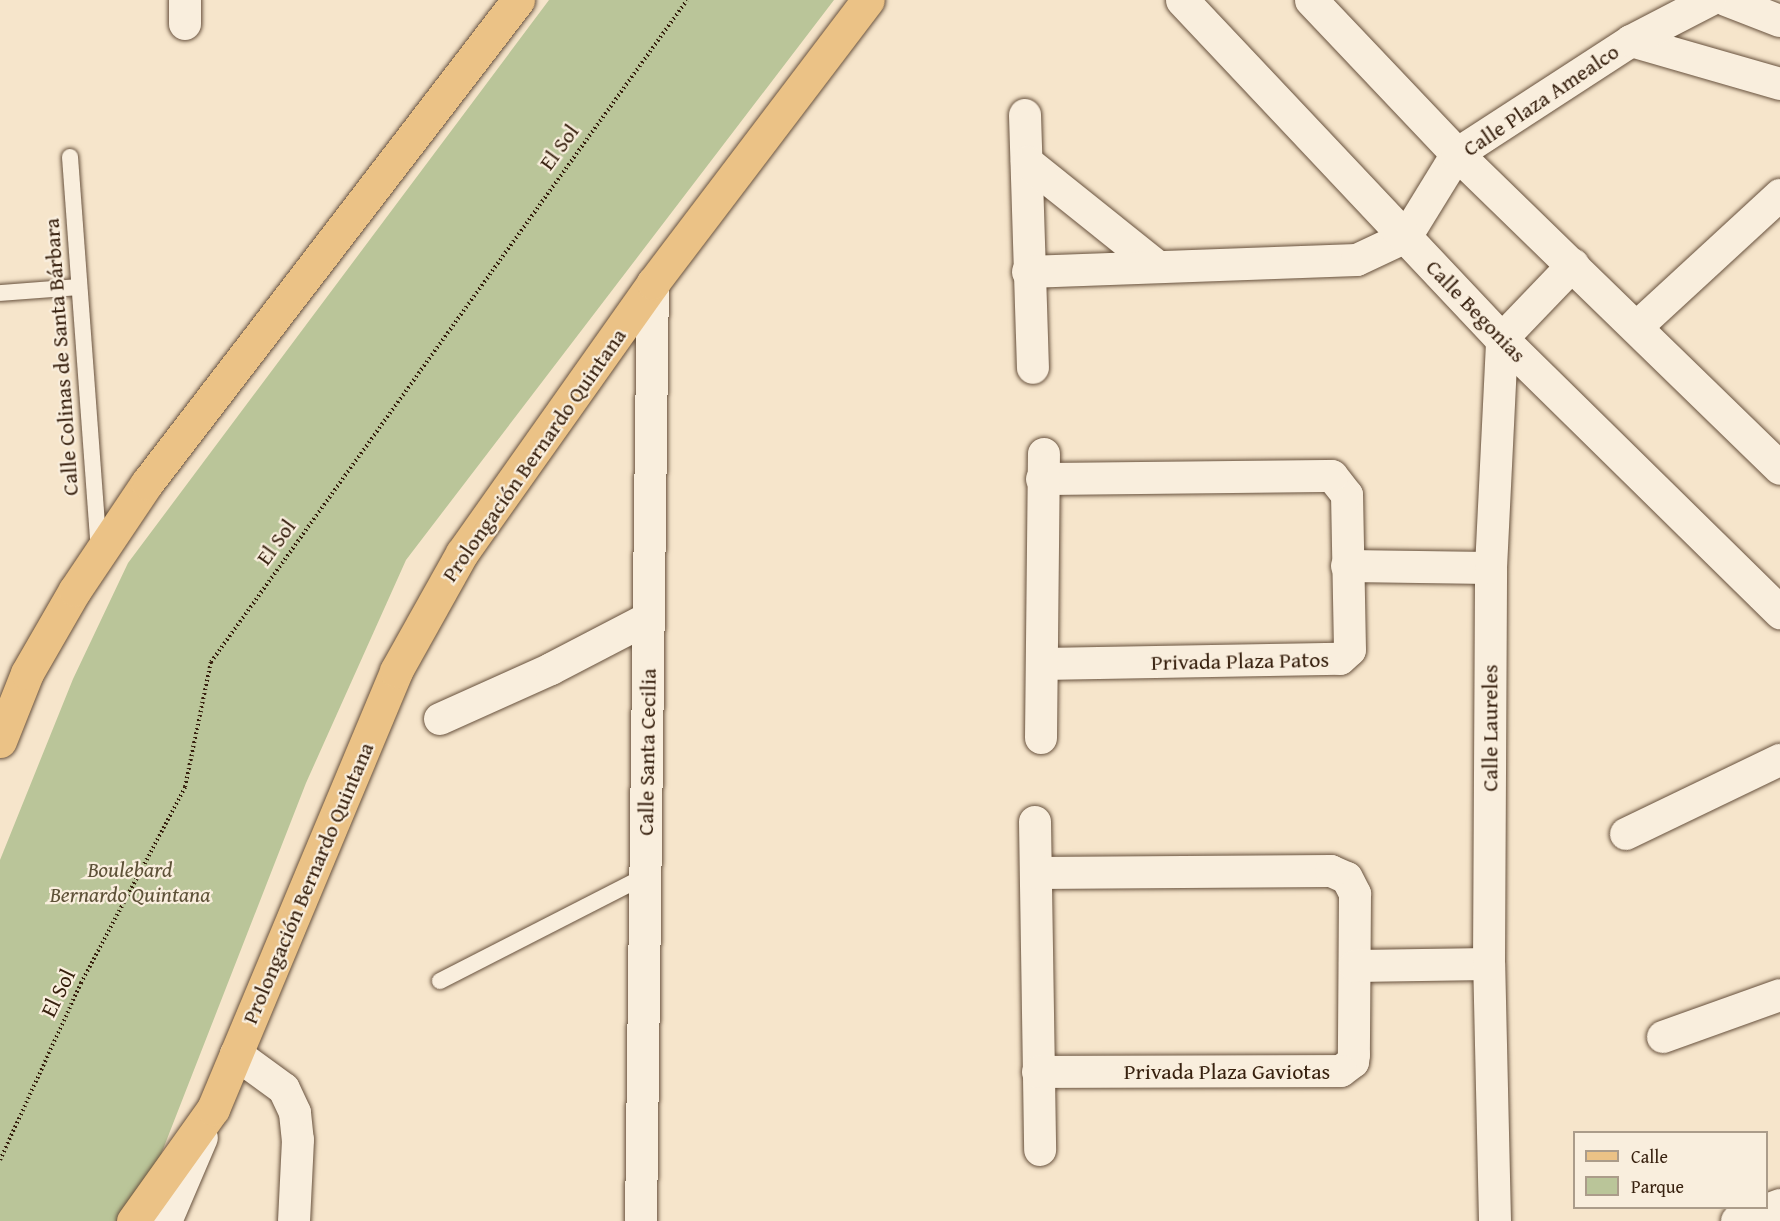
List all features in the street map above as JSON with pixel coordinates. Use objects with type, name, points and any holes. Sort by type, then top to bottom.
[{"type":"main road","points":[[0,741],[27,673],[99,554],[147,483],[518,0]]},
{"type":"main road","name":"Prolongación Bernardo Quintana","points":[[213,1109],[396,671],[462,553],[653,283],[868,0]]},
{"type":"main road","points":[[133,1221],[213,1109]]},
{"type":"street","name":"Calle Begonias","points":[[1182,0],[1502,339],[1780,612]]},
{"type":"street","points":[[1311,0],[1457,154],[1573,264],[1780,468]]},
{"type":"street","points":[[1726,0],[1780,21]]},
{"type":"street","name":"Calle Plaza Amealco","points":[[1406,237],[1457,154],[1631,41],[1696,3]]},
{"type":"street","points":[[1631,41],[1780,84]]},
{"type":"street","points":[[1025,115],[1028,272],[1033,368]]},
{"type":"street","points":[[1027,162],[1157,266]]},
{"type":"street","points":[[1637,327],[1780,195]]},
{"type":"street","points":[[1028,272],[1357,260],[1406,237]]},
{"type":"street","points":[[1502,339],[1573,264]]},
{"type":"street","name":"Calle Santa Cecilia","points":[[641,1221],[653,283]]},
{"type":"street","name":"Calle Laureles","points":[[1495,1221],[1489,964],[1491,568],[1502,339]]},
{"type":"street","name":"Privada Plaza Patos","points":[[1041,738],[1043,466],[1332,476],[1347,495],[1350,650],[1340,659],[1042,664]]},
{"type":"street","points":[[1347,566],[1491,568]]},
{"type":"street","points":[[440,719],[552,669],[649,618]]},
{"type":"street","points":[[1626,834],[1780,760]]},
{"type":"street","points":[[1035,822],[1040,1150]]},
{"type":"street","name":"Privada Plaza Gaviotas","points":[[1037,873],[1338,872],[1353,886],[1355,894],[1354,1055],[1353,1062],[1341,1071],[1038,1072]]},
{"type":"street","points":[[1355,966],[1489,964]]},
{"type":"street","points":[[1663,1037],[1780,994]]},
{"type":"street","points":[[236,1054],[284,1089],[295,1113],[298,1140],[294,1221]]},
{"type":"street","name":"Prolongación Bernardo Quintana","points":[[165,1221],[213,1109]]},
{"type":"street","points":[[1737,1221],[1780,1205]]},
{"type":"lane","name":"Calle Colinas de Santa Bárbara","points":[[70,157],[99,554]]},
{"type":"lane","points":[[0,293],[78,287]]},
{"type":"lane","points":[[440,981],[645,876]]},
{"type":"path","name":"El Sol","points":[[0,1160],[81,983],[185,787],[211,662],[687,0]]},
{"type":"green space","name":"Boulebard Bernardo Quintana","points":[[549,0],[834,0],[406,560],[306,783],[135,1221],[0,1221],[0,860],[73,679],[128,563]]}]
